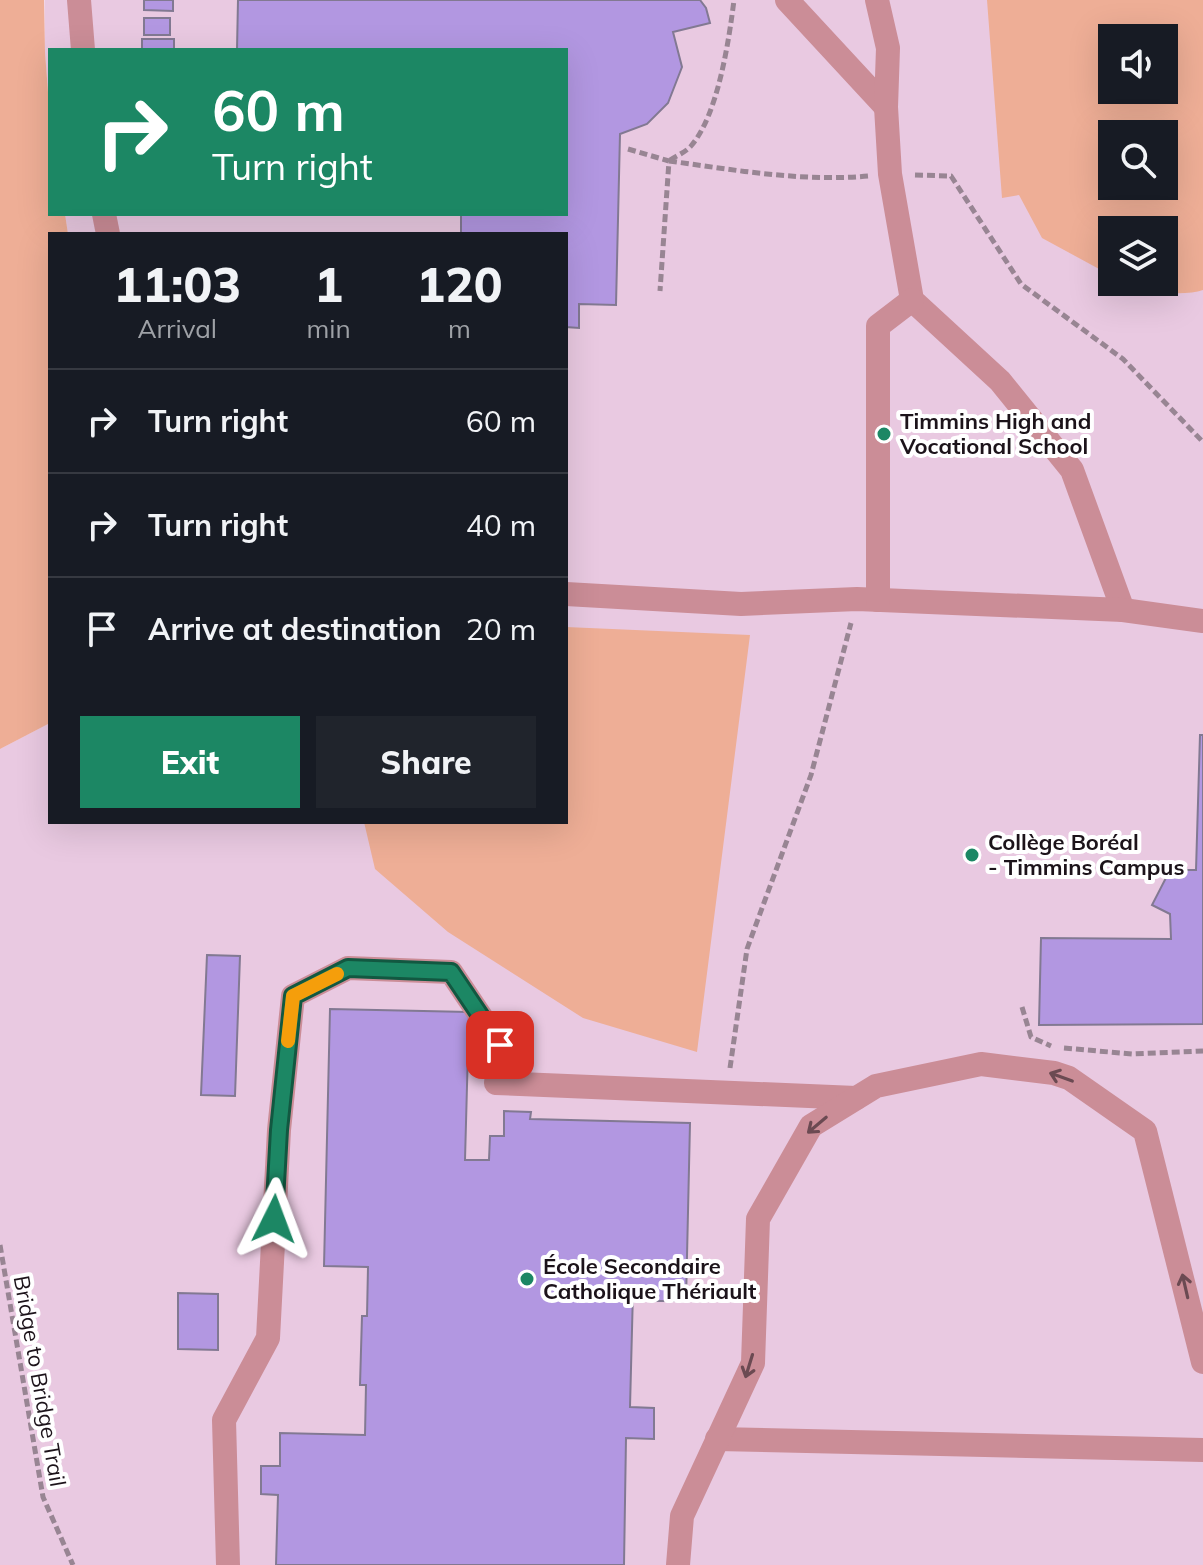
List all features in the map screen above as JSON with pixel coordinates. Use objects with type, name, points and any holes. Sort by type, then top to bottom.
[{"type":"lane","points":[[79,0],[83,48]]},
{"type":"lane","points":[[787,0],[886,107]]},
{"type":"lane","points":[[877,0],[888,48],[886,107],[890,174],[912,300],[1000,381],[1072,470],[1123,610]]},
{"type":"lane","points":[[867,600],[878,326],[912,300]]},
{"type":"lane","points":[[568,594],[741,604],[867,600],[1123,610],[1203,621]]},
{"type":"lane","points":[[228,1565],[224,1420],[268,1338],[279,1130],[293,996],[348,968],[451,972],[500,1045],[496,1083],[856,1098]]},
{"type":"lane","points":[[678,1565],[682,1516],[753,1363],[758,1219],[811,1126],[876,1086],[981,1064],[1054,1073],[1069,1078],[1145,1131],[1203,1362]]},
{"type":"lane","points":[[717,1439],[1203,1450]]},
{"type":"path","points":[[669,161],[691,146],[714,103],[734,0]]},
{"type":"path","points":[[628,149],[669,161],[766,174],[835,179],[890,174],[951,176],[1021,284],[1123,359],[1203,442]]},
{"type":"path","points":[[660,291],[669,161]]},
{"type":"path","points":[[726,1092],[747,949],[811,775],[867,600]]},
{"type":"path","points":[[1022,1007],[1031,1037],[1054,1048],[1132,1054],[1203,1051]]},
{"type":"path","name":"Bridge to Bridge Trail","points":[[0,1245],[43,1497],[73,1565]]},
{"type":"shaded area","points":[[0,0],[44,0],[48,216],[65,216],[68,232],[48,232],[48,724],[0,749]]},
{"type":"shaded area","points":[[45,0],[1203,0],[1203,1565],[0,1565],[0,749],[48,724],[48,824],[568,824],[568,232],[68,232],[65,216],[568,216],[568,48],[48,48],[48,92]]},
{"type":"shaded area","points":[[987,0],[1203,0],[1203,290],[1178,293],[1178,216],[1098,216],[1098,268],[1042,238],[1019,195],[1002,198]]},
{"type":"shaded area","points":[[568,627],[750,635],[697,1052],[583,1018],[448,932],[375,869],[364,824],[568,824]]},
{"type":"building","points":[[144,0],[173,0],[173,11],[144,10]]},
{"type":"building","points":[[238,0],[700,0],[710,23],[673,32],[682,67],[668,103],[647,124],[620,134],[616,305],[579,304],[579,328],[568,327],[568,232],[461,232],[461,216],[568,216],[568,48],[237,48]]},
{"type":"building","points":[[144,18],[170,18],[170,35],[144,35]]},
{"type":"building","points":[[142,39],[174,39],[174,48],[142,48]]},
{"type":"building","points":[[1200,735],[1203,735],[1203,1024],[1039,1025],[1041,938],[1171,939],[1170,914],[1152,905],[1170,870],[1196,870]]},
{"type":"building","points":[[207,955],[240,956],[235,1096],[201,1095]]},
{"type":"building","name":"École Secondaire Catholique Thériault","points":[[330,1009],[469,1012],[465,1160],[489,1160],[490,1136],[504,1136],[504,1111],[531,1112],[530,1119],[690,1123],[686,1301],[649,1301],[650,1291],[633,1291],[630,1407],[654,1408],[654,1439],[626,1438],[624,1565],[276,1565],[278,1495],[261,1494],[261,1466],[280,1466],[280,1433],[365,1435],[366,1385],[360,1385],[362,1316],[367,1316],[368,1267],[324,1266]]},
{"type":"building","points":[[178,1293],[218,1294],[218,1350],[178,1349]]},
{"type":"slow traffic","points":[[288,1041],[293,996],[337,974]]},
{"type":"place","name":"Timmins High and Vocational School","points":[[884,434]]},
{"type":"place","name":"Collège Boréal - Timmins Campus","points":[[972,855]]},
{"type":"place","name":"École Secondaire Catholique Thériault","points":[[527,1279]]},
{"type":"route","points":[[274,1219],[279,1130],[293,996],[348,968],[451,972],[500,1045]]}]
